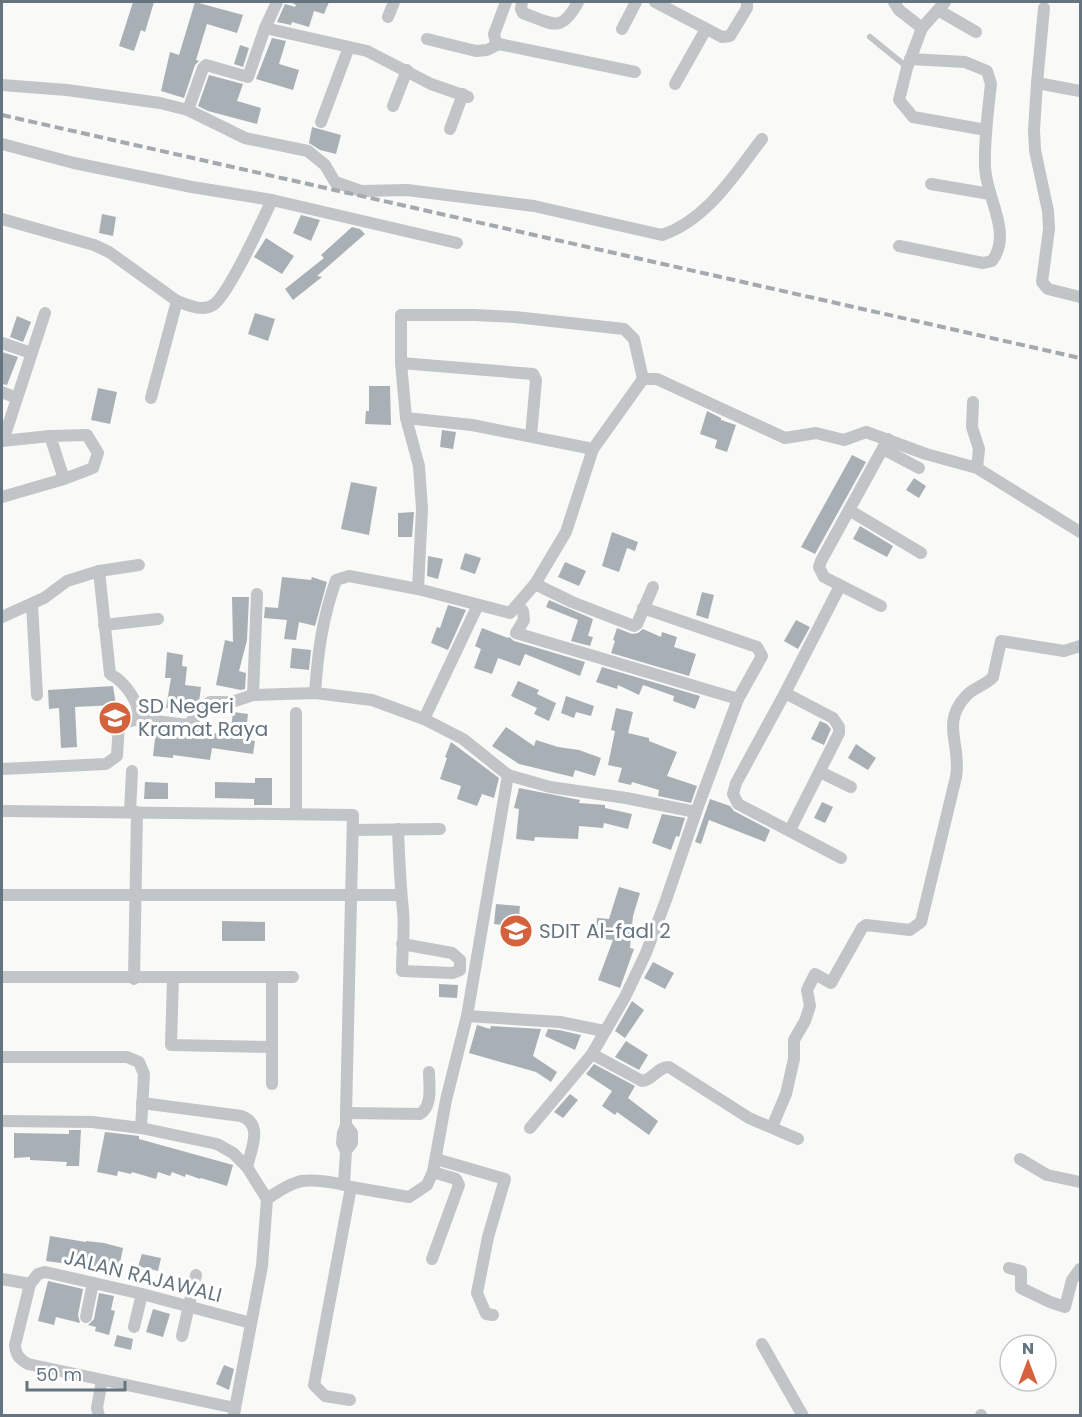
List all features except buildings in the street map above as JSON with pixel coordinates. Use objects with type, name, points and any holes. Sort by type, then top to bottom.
[{"type":"street","points":[[188,110],[206,65],[248,77],[265,27],[277,2]]},
{"type":"street","points":[[388,17],[394,2]]},
{"type":"street","points":[[499,44],[494,34],[506,2]]},
{"type":"street","points":[[522,2],[521,9],[524,13],[551,24],[561,23],[569,18],[578,2]]},
{"type":"street","points":[[622,29],[636,2]]},
{"type":"street","points":[[655,2],[722,37],[730,36],[747,8],[747,2]]},
{"type":"street","points":[[894,2],[899,10],[922,28]]},
{"type":"street","points":[[976,32],[942,6],[922,28],[899,100],[913,117],[986,130]]},
{"type":"street","points":[[1044,8],[1034,130],[1035,150],[1048,211],[1049,229],[1042,282],[1048,289],[1080,297]]},
{"type":"street","points":[[265,27],[367,51],[431,84],[466,95],[450,129]]},
{"type":"street","points":[[675,84],[706,29]]},
{"type":"street","points":[[427,39],[476,51],[487,50],[499,44],[635,72]]},
{"type":"street","points":[[321,122],[349,47]]},
{"type":"street","points":[[899,246],[983,263],[992,261],[998,252],[1001,232],[985,169],[991,84],[987,71],[965,62],[909,63]]},
{"type":"street","points":[[393,106],[407,70]]},
{"type":"street","points":[[1037,83],[1080,91]]},
{"type":"street","points":[[2,85],[68,90],[188,110],[245,138],[308,151],[326,165],[334,182],[361,191],[407,190],[534,206],[662,235],[679,229],[715,199],[762,139]]},
{"type":"street","points":[[2,144],[74,163],[192,187],[272,200],[457,243]]},
{"type":"street","points":[[931,184],[990,194]]},
{"type":"street","points":[[2,219],[94,245],[109,252],[177,301],[205,308],[213,305],[220,298],[272,200]]},
{"type":"street","points":[[152,398],[177,301]]},
{"type":"street","points":[[2,496],[64,479],[93,468],[98,453],[87,435],[2,441],[45,313]]},
{"type":"street","points":[[315,693],[325,613],[336,580],[349,576],[418,589],[510,612],[535,584],[566,532],[596,445],[643,379],[634,339],[624,329],[515,317],[403,314],[400,316],[406,418],[419,466],[421,498],[418,589]]},
{"type":"street","points":[[2,343],[31,353]]},
{"type":"street","points":[[401,363],[533,374],[536,380],[531,436]]},
{"type":"street","points":[[643,379],[657,379],[785,438],[816,433],[844,440],[866,432],[919,468]]},
{"type":"street","points":[[2,392],[17,398]]},
{"type":"street","points":[[973,402],[972,427],[979,449],[977,468]]},
{"type":"street","points":[[406,418],[462,423],[596,445]]},
{"type":"street","points":[[50,436],[64,479]]},
{"type":"street","points":[[577,437],[596,445]]},
{"type":"street","points":[[885,444],[977,468],[1080,532]]},
{"type":"street","points":[[881,606],[824,577],[819,567],[885,444]]},
{"type":"street","points":[[849,510],[921,553]]},
{"type":"street","points":[[2,617],[44,598],[67,581],[99,571],[139,565]]},
{"type":"street","points":[[99,571],[110,674],[125,685],[139,712],[139,719]]},
{"type":"street","points":[[535,584],[572,602],[632,626],[637,624],[653,587]]},
{"type":"street","points":[[840,586],[736,783],[733,794],[738,804],[841,858]]},
{"type":"street","points":[[253,695],[257,594]]},
{"type":"street","points":[[32,604],[37,695]]},
{"type":"street","points":[[424,718],[478,605]]},
{"type":"street","points":[[517,605],[523,610],[524,620],[516,633],[738,699]]},
{"type":"street","points":[[530,1128],[592,1054],[646,953],[738,699],[762,656],[757,647],[643,608]]},
{"type":"street","points":[[104,625],[158,619]]},
{"type":"street","points":[[772,1126],[786,1094],[794,1059],[794,1040],[805,1021],[810,1006],[807,990],[815,974],[831,983],[862,928],[866,925],[910,930],[921,922],[956,777],[958,755],[951,723],[963,699],[972,690],[993,677],[1001,641],[1064,651],[1080,646]]},
{"type":"street","points":[[2,769],[106,764],[117,756],[119,723],[139,719],[188,725],[210,702],[231,702],[253,695],[315,693],[372,700],[424,718],[463,739],[508,775],[550,787],[626,798],[696,812]]},
{"type":"street","points":[[785,693],[837,722],[839,733],[790,830]]},
{"type":"street","points":[[296,713],[296,814]]},
{"type":"street","points":[[132,771],[135,895],[134,979]]},
{"type":"street","points":[[820,772],[851,787]]},
{"type":"street","points":[[267,1199],[276,1192],[302,1181],[348,1186],[409,1197],[427,1185],[433,1172],[446,1100],[467,1016],[508,775]]},
{"type":"street","points":[[2,811],[353,815],[346,1119],[342,1143],[346,1151],[348,1186],[314,1385],[325,1396],[350,1400]]},
{"type":"street","points":[[398,829],[400,895],[403,911],[402,944],[402,971],[453,973],[460,970],[460,960],[452,953],[402,944]]},
{"type":"street","points":[[353,830],[440,829]]},
{"type":"street","points":[[2,895],[400,895]]},
{"type":"street","points":[[2,977],[134,979],[293,977]]},
{"type":"street","points":[[272,977],[272,1084]]},
{"type":"street","points":[[173,978],[171,1046],[272,1047]]},
{"type":"street","points":[[467,1016],[560,1022],[603,1030]]},
{"type":"street","points":[[592,1054],[642,1081],[647,1080],[661,1068],[669,1067],[749,1118],[798,1139]]},
{"type":"street","points":[[2,1057],[127,1057],[139,1062],[144,1074],[141,1128]]},
{"type":"street","points":[[346,1119],[420,1114],[428,1105],[429,1072]]},
{"type":"street","points":[[142,1103],[242,1116],[249,1119],[255,1131],[247,1167]]},
{"type":"street","points":[[2,1121],[92,1122],[141,1128],[217,1144],[233,1153],[247,1167],[267,1199],[262,1266],[234,1412],[28,1364],[16,1353],[15,1345],[30,1284],[2,1280]]},
{"type":"street","points":[[436,1159],[506,1179],[488,1237],[477,1293],[486,1314],[493,1315]]},
{"type":"street","points":[[1020,1159],[1047,1175],[1080,1182]]},
{"type":"street","points":[[432,1259],[459,1185],[456,1179],[433,1172]]},
{"type":"street","points":[[1009,1268],[1021,1271],[1021,1288],[1065,1307],[1072,1280],[1080,1269]]},
{"type":"street","name":"JALAN RAJAWALI","points":[[30,1284],[38,1274],[45,1272],[142,1294],[251,1323]]},
{"type":"street","points":[[182,1336],[196,1275]]},
{"type":"street","points":[[86,1317],[93,1282]]},
{"type":"street","points":[[134,1327],[142,1294]]},
{"type":"street","points":[[762,1344],[802,1416]]},
{"type":"street","points":[[99,1416],[97,1408],[102,1380]]},
{"type":"lane","points":[[870,37],[909,63]]},
{"type":"railway","points":[[2,115],[1080,358]]},
{"type":"place","name":"SD Negeri Kramat Raya","points":[[115,718]]},
{"type":"place","name":"SDIT Al-fadl 2","points":[[516,931]]}]
